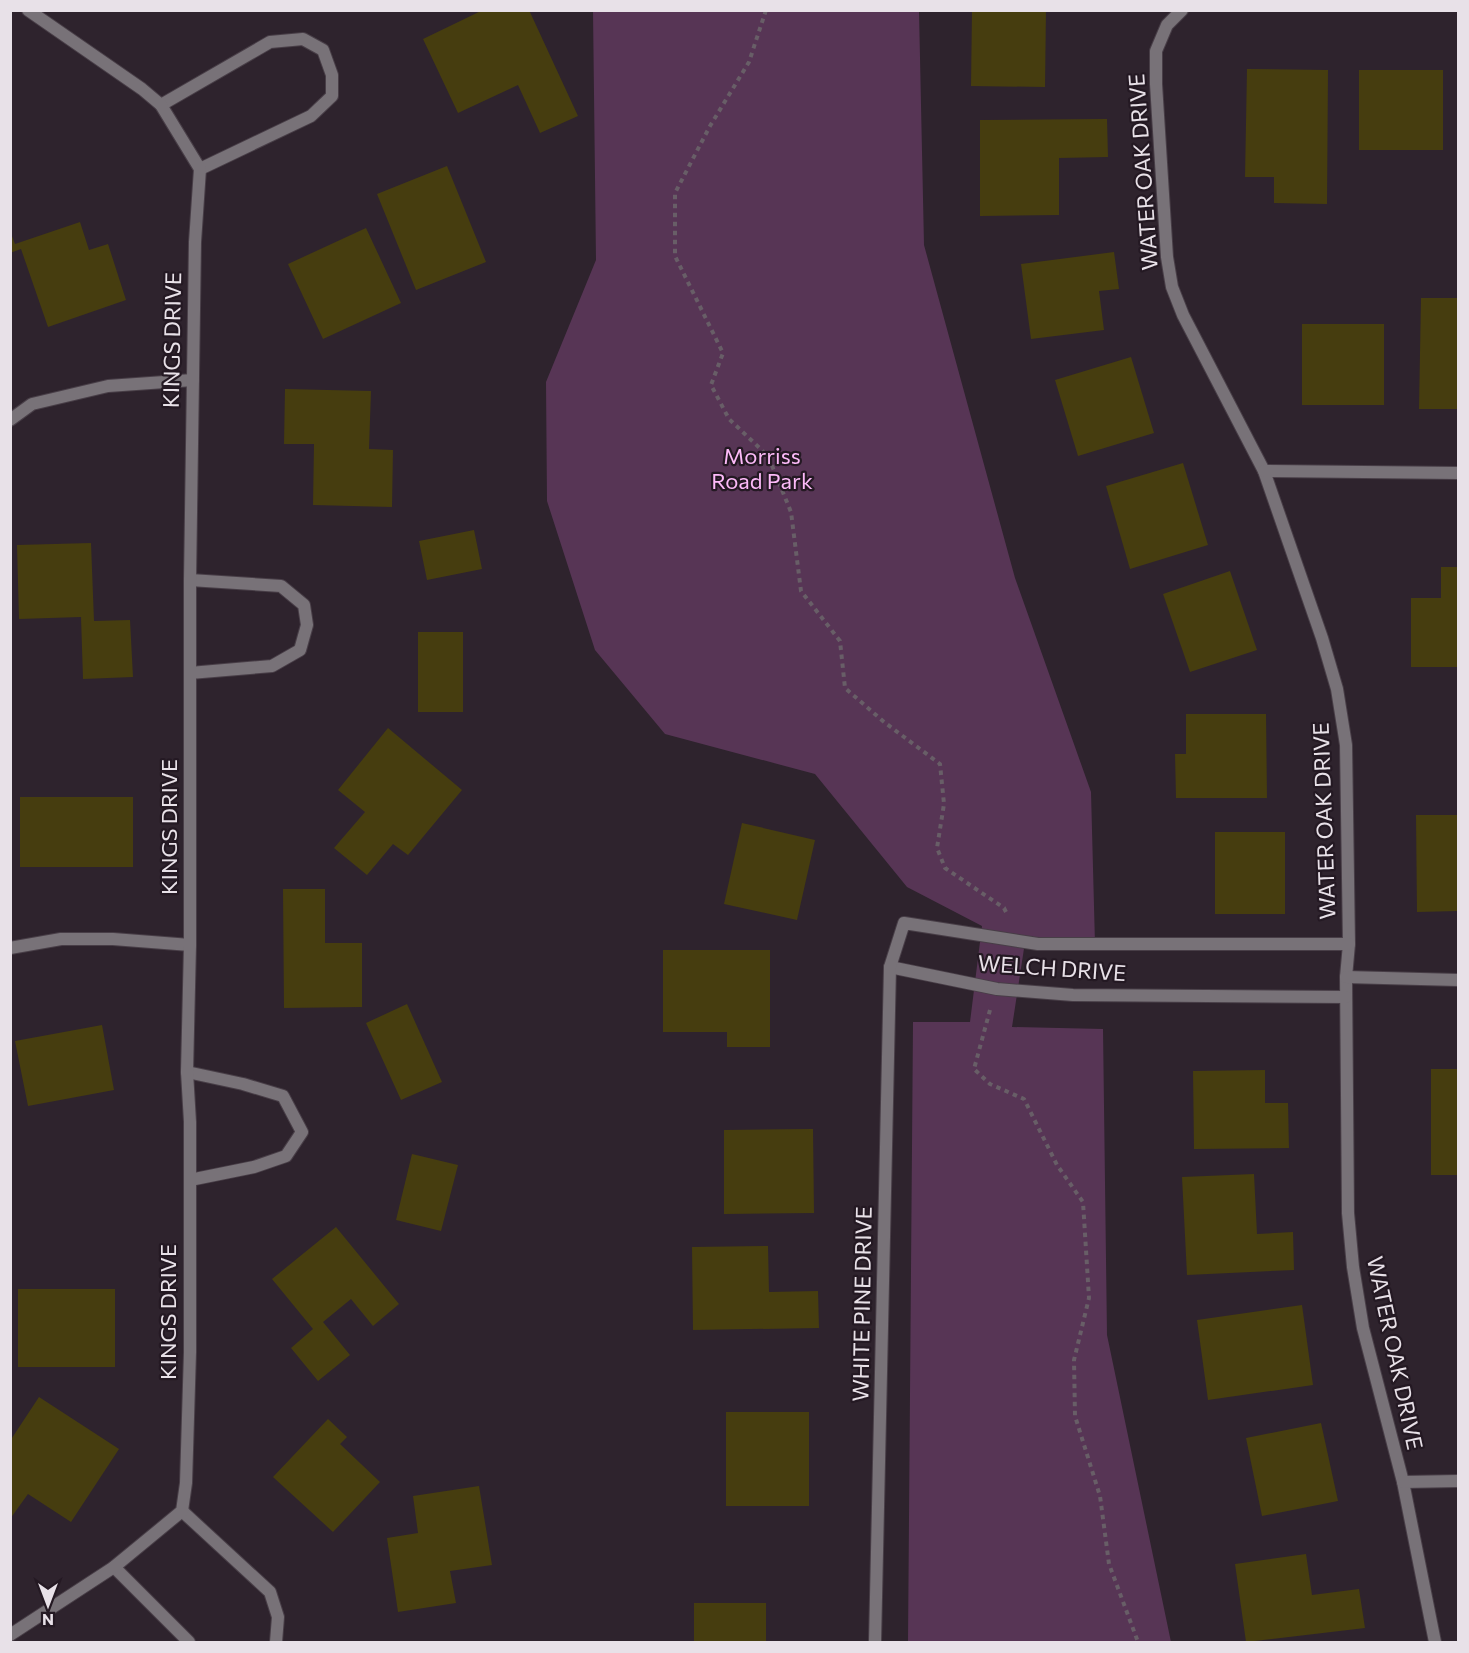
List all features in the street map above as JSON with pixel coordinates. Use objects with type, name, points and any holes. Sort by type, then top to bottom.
[{"type":"street","points":[[28,10],[142,89],[161,105],[200,169],[311,116],[332,96],[332,75],[324,50],[303,39],[270,42],[161,105]]},
{"type":"street","name":"WATER OAK DRIVE","points":[[1182,10],[1167,26],[1156,51],[1167,257],[1172,287],[1183,315],[1263,471],[1322,638],[1336,689],[1346,745],[1349,944],[1346,977],[1348,1213],[1353,1267],[1363,1328],[1403,1482],[1435,1642]]},
{"type":"street","name":"KINGS DRIVE","points":[[182,1511],[186,1483],[190,1352],[190,1122],[187,1072],[190,945],[190,580],[195,242],[200,169]]},
{"type":"street","points":[[10,420],[32,404],[97,388],[193,380]]},
{"type":"street","points":[[1263,471],[1458,473]]},
{"type":"street","points":[[190,580],[282,586],[304,605],[307,625],[300,650],[272,666],[190,673]]},
{"type":"street","name":"WELCH DRIVE","points":[[1346,997],[1072,996],[997,989],[890,967],[904,923],[1038,944],[1349,944]]},
{"type":"street","points":[[10,948],[61,939],[113,939],[190,945]]},
{"type":"street","name":"WHITE PINE DRIVE","points":[[875,1642],[890,967]]},
{"type":"street","points":[[1346,977],[1458,980]]},
{"type":"street","points":[[187,1072],[243,1084],[283,1096],[302,1132],[286,1156],[254,1167],[190,1180]]},
{"type":"street","points":[[1403,1482],[1458,1481]]},
{"type":"street","points":[[10,1635],[114,1568],[182,1511],[270,1592],[278,1617],[276,1642]]},
{"type":"street","points":[[114,1568],[189,1642]]},
{"type":"path","points":[[765,10],[749,62],[710,126],[675,193],[675,256],[723,353],[711,386],[729,419],[768,456],[791,512],[801,591],[840,641],[845,688],[884,722],[940,764],[944,804],[938,848],[941,858],[945,868],[1004,908],[1011,923],[1007,939]]},
{"type":"path","points":[[997,989],[978,1046],[974,1069],[990,1084],[1024,1099],[1057,1165],[1083,1202],[1089,1298],[1074,1360],[1075,1416],[1100,1496],[1109,1564],[1138,1642]]},
{"type":"green space","name":"Morriss Road Park","points":[[593,11],[919,11],[924,245],[1015,578],[1091,792],[1095,944],[1025,942],[1012,1027],[1103,1029],[1107,1335],[1171,1642],[908,1642],[913,1022],[970,1022],[982,926],[907,887],[815,774],[665,734],[595,650],[547,501],[546,382],[596,260]]},
{"type":"building","points":[[483,10],[529,10],[578,116],[540,133],[518,85],[458,113],[423,39]]},
{"type":"building","points":[[972,10],[1046,10],[1045,87],[971,86]]},
{"type":"building","points":[[1247,69],[1328,70],[1327,204],[1274,203],[1274,177],[1245,177]]},
{"type":"building","points":[[1359,70],[1443,70],[1443,150],[1359,150]]},
{"type":"building","points":[[1107,119],[1108,157],[1059,158],[1059,215],[980,216],[980,120]]},
{"type":"building","points":[[447,166],[486,262],[416,290],[377,194]]},
{"type":"building","points":[[80,222],[89,250],[108,244],[126,300],[48,327],[21,249],[10,253],[10,231],[15,244]]},
{"type":"building","points":[[366,228],[401,303],[323,339],[288,264]]},
{"type":"building","points":[[1114,252],[1119,289],[1099,291],[1104,330],[1031,339],[1021,264]]},
{"type":"building","points":[[1421,298],[1458,298],[1458,409],[1419,409]]},
{"type":"building","points":[[1302,324],[1384,324],[1384,405],[1302,405]]},
{"type":"building","points":[[1131,357],[1154,433],[1078,456],[1055,380]]},
{"type":"building","points":[[285,389],[371,391],[369,449],[393,450],[392,507],[313,505],[314,444],[284,444]]},
{"type":"building","points":[[1183,463],[1208,545],[1130,569],[1106,486]]},
{"type":"building","points":[[474,530],[482,569],[427,580],[419,541]]},
{"type":"building","points":[[91,543],[94,621],[130,620],[133,677],[83,679],[81,617],[19,619],[17,545]]},
{"type":"building","points":[[1441,567],[1458,567],[1458,667],[1411,667],[1411,598],[1441,598]]},
{"type":"building","points":[[1230,571],[1257,650],[1190,672],[1163,594]]},
{"type":"building","points":[[418,632],[463,632],[463,712],[418,712]]},
{"type":"building","points":[[1186,714],[1266,714],[1267,798],[1176,798],[1175,754],[1186,754]]},
{"type":"building","points":[[388,728],[462,790],[408,855],[393,844],[367,875],[334,848],[365,812],[338,790]]},
{"type":"building","points":[[20,797],[133,797],[133,867],[20,867]]},
{"type":"building","points":[[1416,815],[1458,815],[1458,911],[1417,912]]},
{"type":"building","points":[[742,823],[815,840],[797,920],[724,904]]},
{"type":"building","points":[[1215,832],[1285,832],[1285,914],[1215,914]]},
{"type":"building","points":[[283,889],[325,889],[325,943],[362,943],[362,1007],[284,1008]]},
{"type":"building","points":[[663,950],[770,950],[770,1047],[727,1047],[727,1032],[663,1032]]},
{"type":"building","points":[[407,1004],[442,1082],[401,1100],[366,1023]]},
{"type":"building","points":[[102,1025],[114,1090],[28,1106],[15,1041]]},
{"type":"building","points":[[1431,1069],[1458,1069],[1458,1175],[1431,1175]]},
{"type":"building","points":[[1265,1070],[1265,1103],[1288,1103],[1289,1148],[1194,1149],[1193,1071]]},
{"type":"building","points":[[813,1129],[814,1213],[724,1214],[724,1130]]},
{"type":"building","points":[[412,1154],[458,1165],[441,1231],[396,1220]]},
{"type":"building","points":[[1254,1174],[1257,1234],[1293,1232],[1294,1270],[1187,1275],[1182,1177]]},
{"type":"building","points":[[336,1227],[399,1304],[373,1326],[351,1299],[323,1322],[350,1355],[318,1381],[291,1348],[313,1329],[272,1279]]},
{"type":"building","points":[[768,1246],[769,1292],[818,1291],[819,1328],[693,1330],[692,1247]]},
{"type":"building","points":[[18,1289],[115,1289],[115,1367],[18,1367]]},
{"type":"building","points":[[1302,1305],[1313,1385],[1208,1400],[1197,1320]]},
{"type":"building","points":[[39,1397],[119,1449],[71,1522],[28,1494],[10,1519],[10,1441]]},
{"type":"building","points":[[726,1412],[809,1412],[809,1506],[726,1506]]},
{"type":"building","points":[[328,1419],[347,1437],[340,1444],[380,1482],[333,1532],[273,1477]]},
{"type":"building","points":[[1321,1423],[1338,1501],[1262,1516],[1246,1438]]},
{"type":"building","points":[[479,1486],[492,1565],[450,1571],[456,1603],[398,1612],[387,1538],[418,1533],[413,1496]]},
{"type":"building","points":[[1306,1554],[1312,1595],[1359,1589],[1365,1628],[1246,1642],[1235,1564]]},
{"type":"building","points":[[694,1603],[766,1603],[766,1642],[694,1642]]}]
